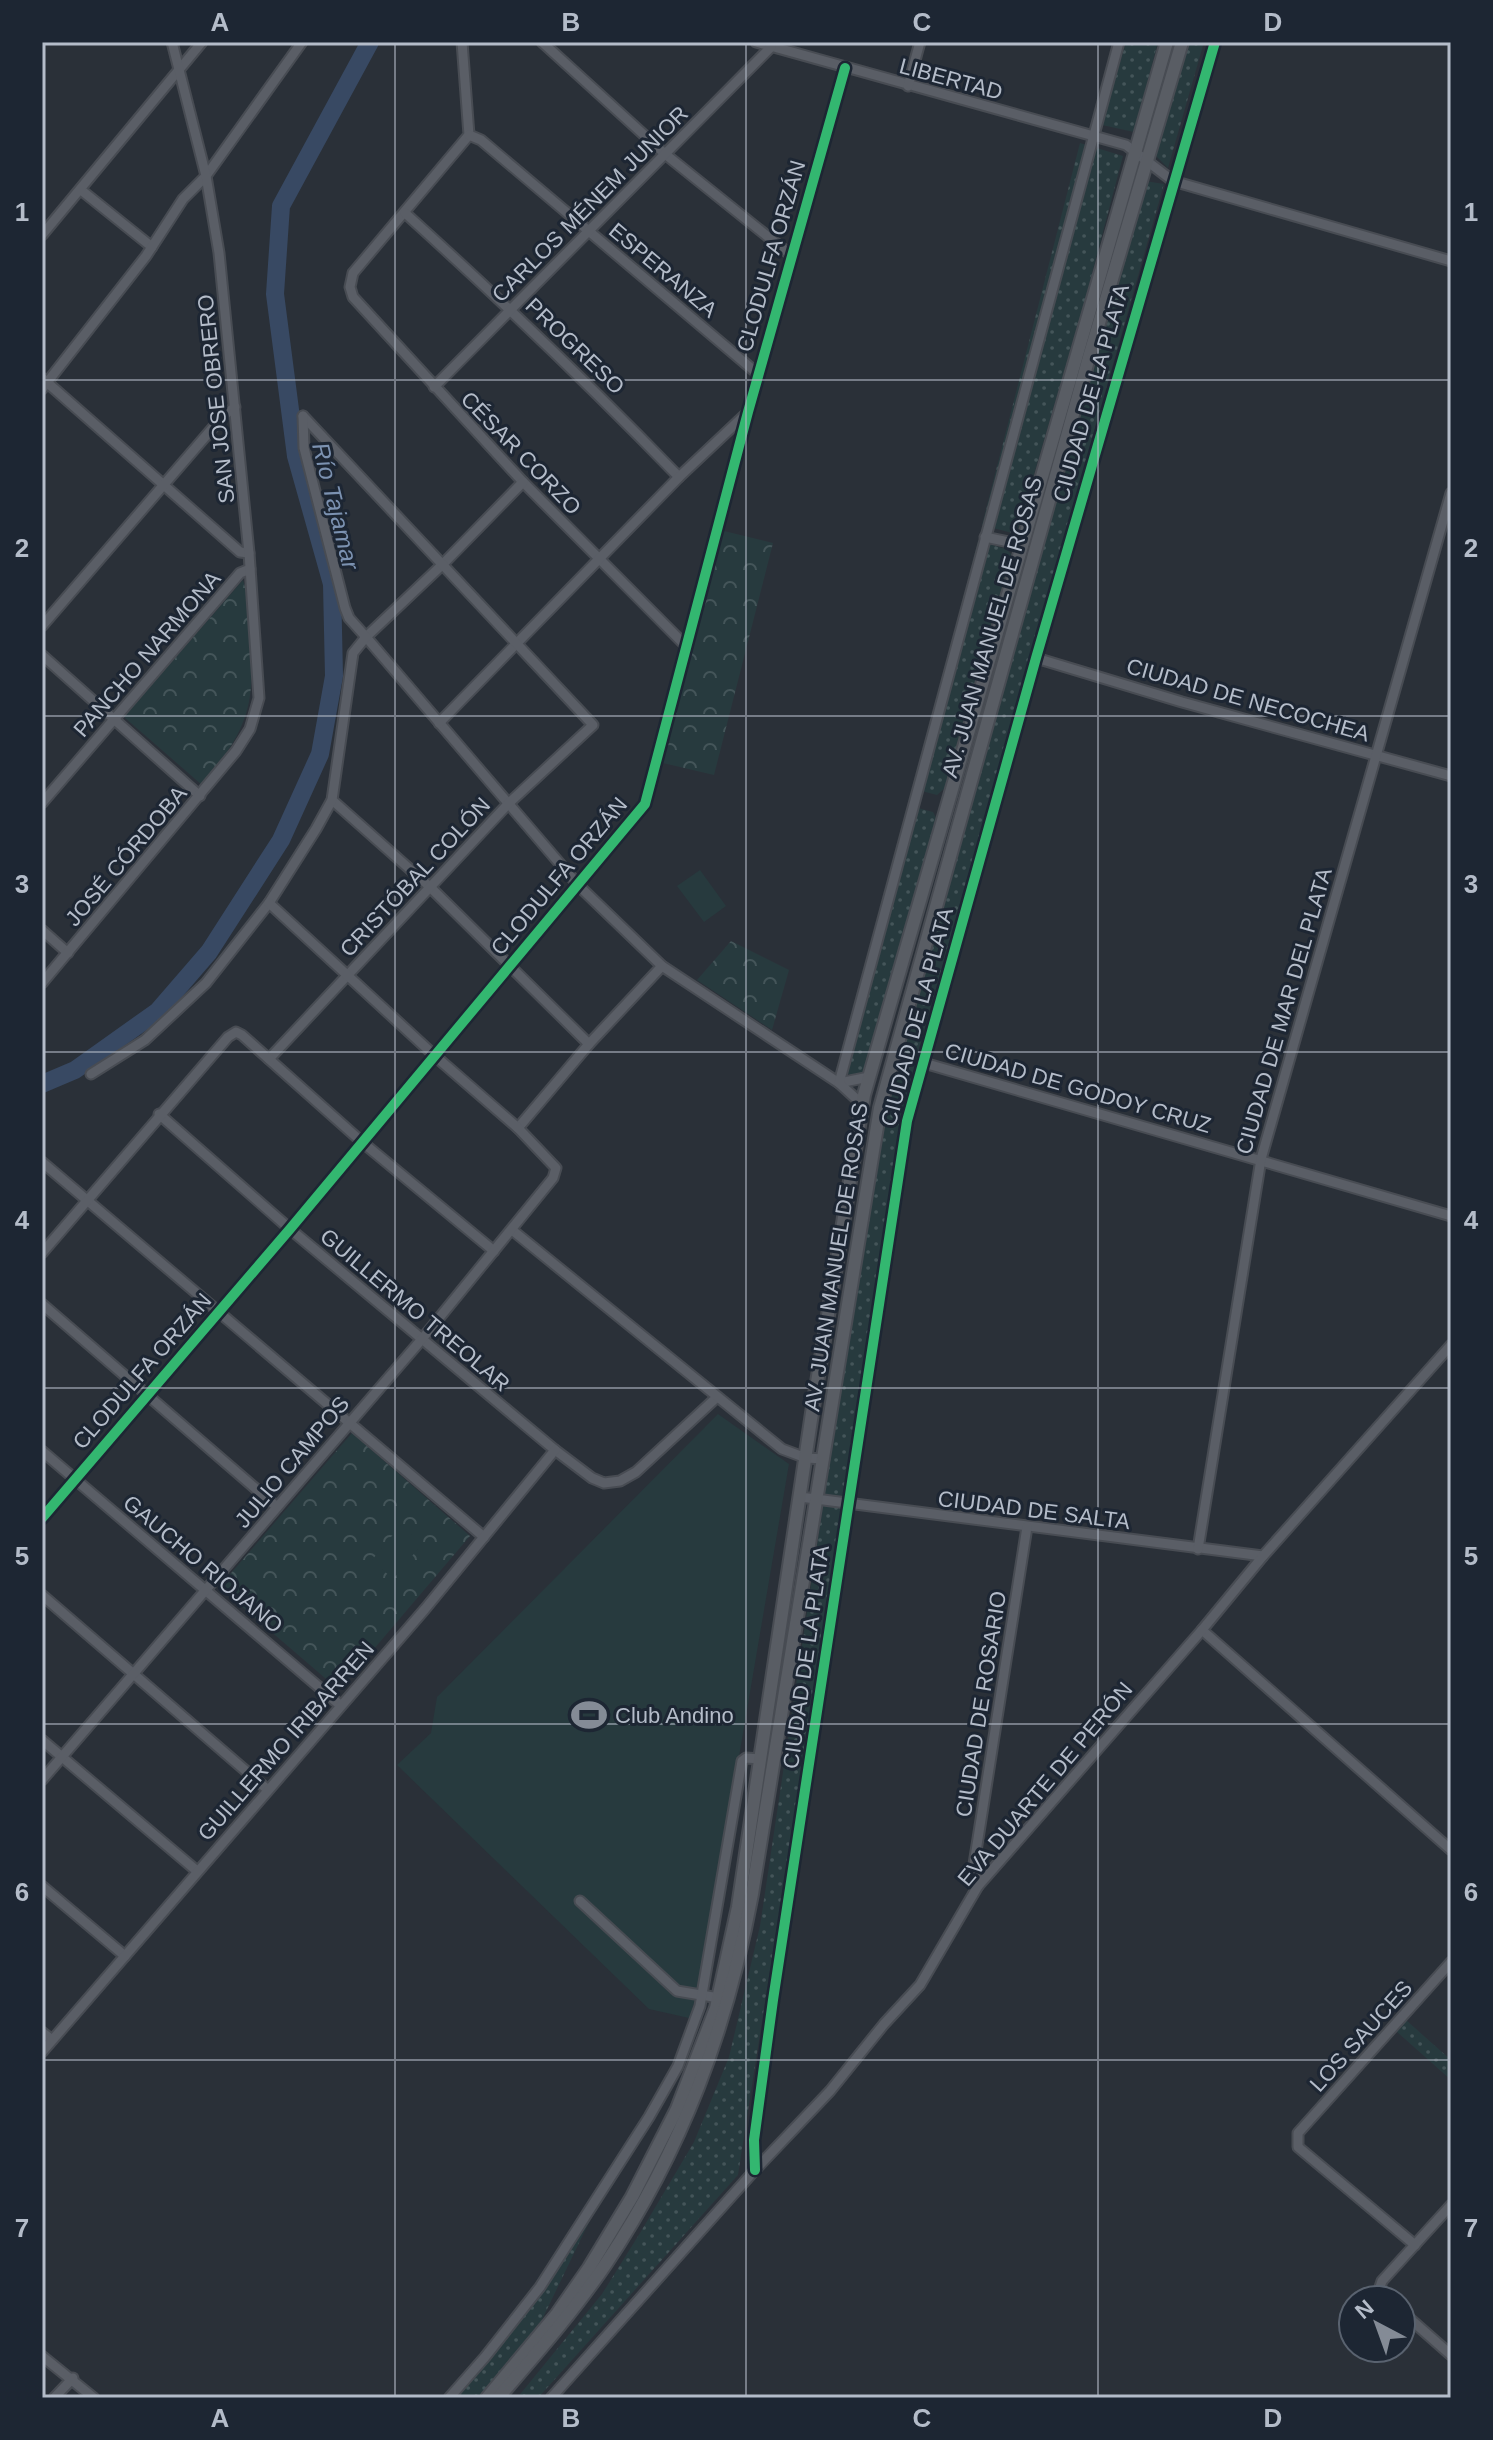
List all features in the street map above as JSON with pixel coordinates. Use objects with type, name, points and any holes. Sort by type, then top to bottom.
[{"type":"main road","name":"AV. JUAN MANUEL DE ROSAS","points":[[498,2398],[566,2317],[628,2229],[676,2140],[719,2034],[749,1910],[880,1108],[1141,155],[1167,42]]},
{"type":"main road","name":"AV. JUAN MANUEL DE ROSAS","points":[[487,2398],[557,2314],[632,2197],[658,2150],[694,2070],[719,1998],[738,1907],[806,1458],[869,1077],[1023,545],[1141,155],[1182,42]]},
{"type":"street","name":"SAN JOSE OBRERO","points":[[172,42],[206,176],[219,253],[249,553],[259,698],[250,729],[236,751]]},
{"type":"street","points":[[42,235],[202,42]]},
{"type":"street","points":[[249,553],[240,552],[44,383],[152,247],[183,199],[206,176],[302,42]]},
{"type":"street","points":[[405,213],[469,135],[462,42]]},
{"type":"street","points":[[542,42],[665,154],[792,256]]},
{"type":"street","name":"LIBERTAD","points":[[756,42],[1126,145],[1173,181]]},
{"type":"street","points":[[908,86],[920,42]]},
{"type":"street","points":[[839,1083],[1119,42]]},
{"type":"street","name":"CIUDAD DE LA PLATA","points":[[755,2170],[754,2140],[773,2000],[907,1121],[1036,658],[1215,42]]},
{"type":"street","name":"CARLOS MÉNEM JUNIOR","points":[[434,387],[771,47]]},
{"type":"street","name":"CLODULFA ORZÁN","points":[[42,1518],[221,1311],[645,804],[758,374],[845,68]]},
{"type":"street","name":"ESPERANZA","points":[[469,135],[481,140],[758,374]]},
{"type":"street","points":[[1173,181],[1451,261]]},
{"type":"street","points":[[81,190],[152,247]]},
{"type":"street","name":"CÉSAR CORZO","points":[[405,213],[353,273],[350,287],[353,297],[523,482],[686,646]]},
{"type":"street","name":"PROGRESO","points":[[405,213],[511,309],[679,477]]},
{"type":"street","points":[[42,626],[223,416],[235,407]]},
{"type":"street","points":[[439,723],[679,477],[748,412]]},
{"type":"street","points":[[518,644],[303,416],[304,448],[349,618],[579,886],[662,966],[839,1083],[863,1105]]},
{"type":"street","points":[[91,1074],[145,1040],[173,1016],[206,983],[269,903],[332,800],[353,653],[523,482]]},
{"type":"street","name":"CIUDAD DE MAR DEL PLATA","points":[[1198,1549],[1261,1159],[1451,493]]},
{"type":"street","points":[[985,537],[1023,545]]},
{"type":"street","name":"PANCHO NARMONA","points":[[42,803],[240,573],[250,569]]},
{"type":"street","name":"CRISTÓBAL COLÓN","points":[[269,1059],[508,804],[593,725],[518,644]]},
{"type":"street","points":[[42,655],[200,796]]},
{"type":"street","name":"CIUDAD DE NECOCHEA","points":[[1036,658],[1451,776]]},
{"type":"street","name":"JOSÉ CÓRDOBA","points":[[42,983],[236,751]]},
{"type":"street","points":[[332,800],[430,887],[589,1044]]},
{"type":"street","points":[[269,903],[518,1128],[589,1044],[662,966]]},
{"type":"street","points":[[42,930],[68,953]]},
{"type":"street","points":[[42,1253],[159,1114],[228,1037],[236,1032],[494,1251]]},
{"type":"street","name":"CIUDAD DE GODOY CRUZ","points":[[924,1063],[1451,1216]]},
{"type":"street","points":[[839,1083],[869,1077]]},
{"type":"street","name":"GUILLERMO TREOLAR","points":[[159,1114],[290,1229],[592,1478],[604,1483],[620,1481],[636,1472],[716,1398]]},
{"type":"street","name":"JULIO CAMPOS","points":[[42,1780],[422,1339],[553,1178],[556,1168],[552,1161],[518,1128]]},
{"type":"street","points":[[42,1162],[484,1537]]},
{"type":"street","points":[[512,1230],[782,1449],[806,1458],[824,1459]]},
{"type":"street","points":[[42,1304],[277,1507]]},
{"type":"street","name":"EVA DUARTE DE PERÓN","points":[[551,2398],[830,2091],[920,1985],[978,1886],[1263,1556],[1451,1345]]},
{"type":"street","name":"GUILLERMO IRIBARREN","points":[[42,2052],[555,1450]]},
{"type":"street","name":"GAUCHO RIOJANO","points":[[42,1451],[340,1705]]},
{"type":"street","name":"CIUDAD DE SALTA","points":[[800,1497],[1263,1556]]},
{"type":"street","name":"CIUDAD DE ROSARIO","points":[[978,1886],[974,1864],[1027,1527]]},
{"type":"street","points":[[42,1595],[268,1790]]},
{"type":"street","points":[[1202,1630],[1451,1850]]},
{"type":"street","points":[[42,1740],[197,1871]]},
{"type":"street","points":[[449,2398],[540,2287],[649,2117],[678,2066],[702,1996],[742,1761],[746,1758],[761,1759]]},
{"type":"street","points":[[42,1886],[125,1956]]},
{"type":"street","points":[[580,1901],[677,1991],[719,1998]]},
{"type":"street","name":"LOS SAUCES","points":[[1415,2245],[1298,2147],[1298,2133],[1451,1962]]},
{"type":"street","points":[[42,2032],[52,2040]]},
{"type":"street","points":[[1381,2284],[1451,2205]]},
{"type":"street","points":[[1417,2325],[1451,2355]]},
{"type":"street","points":[[42,2356],[94,2398]]},
{"type":"street","points":[[54,2398],[73,2378]]},
{"type":"green space","points":[[1126,42],[1158,42],[1134,132],[1102,125]]},
{"type":"green space","points":[[1187,42],[1204,42],[1168,168],[1152,152]]},
{"type":"green space","points":[[1080,143],[1123,156],[1085,300],[1018,529],[1012,533],[982,525]]},
{"type":"green space","points":[[1145,181],[1164,184],[919,1048],[902,1121],[844,1497],[823,1494],[890,1095]]},
{"type":"green space","points":[[724,531],[773,543],[714,775],[663,763]]},
{"type":"green space","points":[[978,541],[1006,549],[1011,554],[947,786],[937,795],[914,789]]},
{"type":"green space","points":[[243,580],[252,661],[249,700],[239,732],[202,785],[124,717]]},
{"type":"green space","points":[[910,806],[933,812],[936,818],[865,1074],[855,1077],[841,1071]]},
{"type":"green space","points":[[700,870],[726,906],[704,922],[677,886]]},
{"type":"green space","points":[[731,941],[789,970],[772,1030],[697,980]]},
{"type":"green space","name":"Club Andino","points":[[718,1414],[789,1464],[700,1985],[689,2018],[649,2009],[397,1765],[431,1733],[437,1697]]},
{"type":"green space","points":[[352,1433],[470,1536],[339,1690],[219,1587]]},
{"type":"green space","points":[[823,1505],[842,1508],[738,2175],[538,2398],[517,2398],[602,2294],[640,2233],[694,2142],[729,2057],[760,1926]]},
{"type":"green space","points":[[401,1525],[422,1544],[393,1579],[372,1560]]},
{"type":"green space","points":[[1406,2020],[1451,2060],[1451,2080],[1396,2031]]},
{"type":"green space","points":[[591,2218],[538,2328],[482,2398],[455,2398],[533,2306]]},
{"type":"waterway","name":"Río Tajamar","points":[[42,1084],[75,1070],[158,1011],[209,952],[281,840],[320,754],[334,676],[332,584],[296,456],[275,294],[281,206],[370,42]]},
{"type":"cycle path","points":[[755,2170],[754,2140],[773,2000],[907,1121],[1036,658],[1215,42]]},
{"type":"cycle path","points":[[42,1518],[290,1229],[645,804],[748,412],[845,68]]},
{"type":"place","name":"Club Andino","points":[[589,1715]]}]
